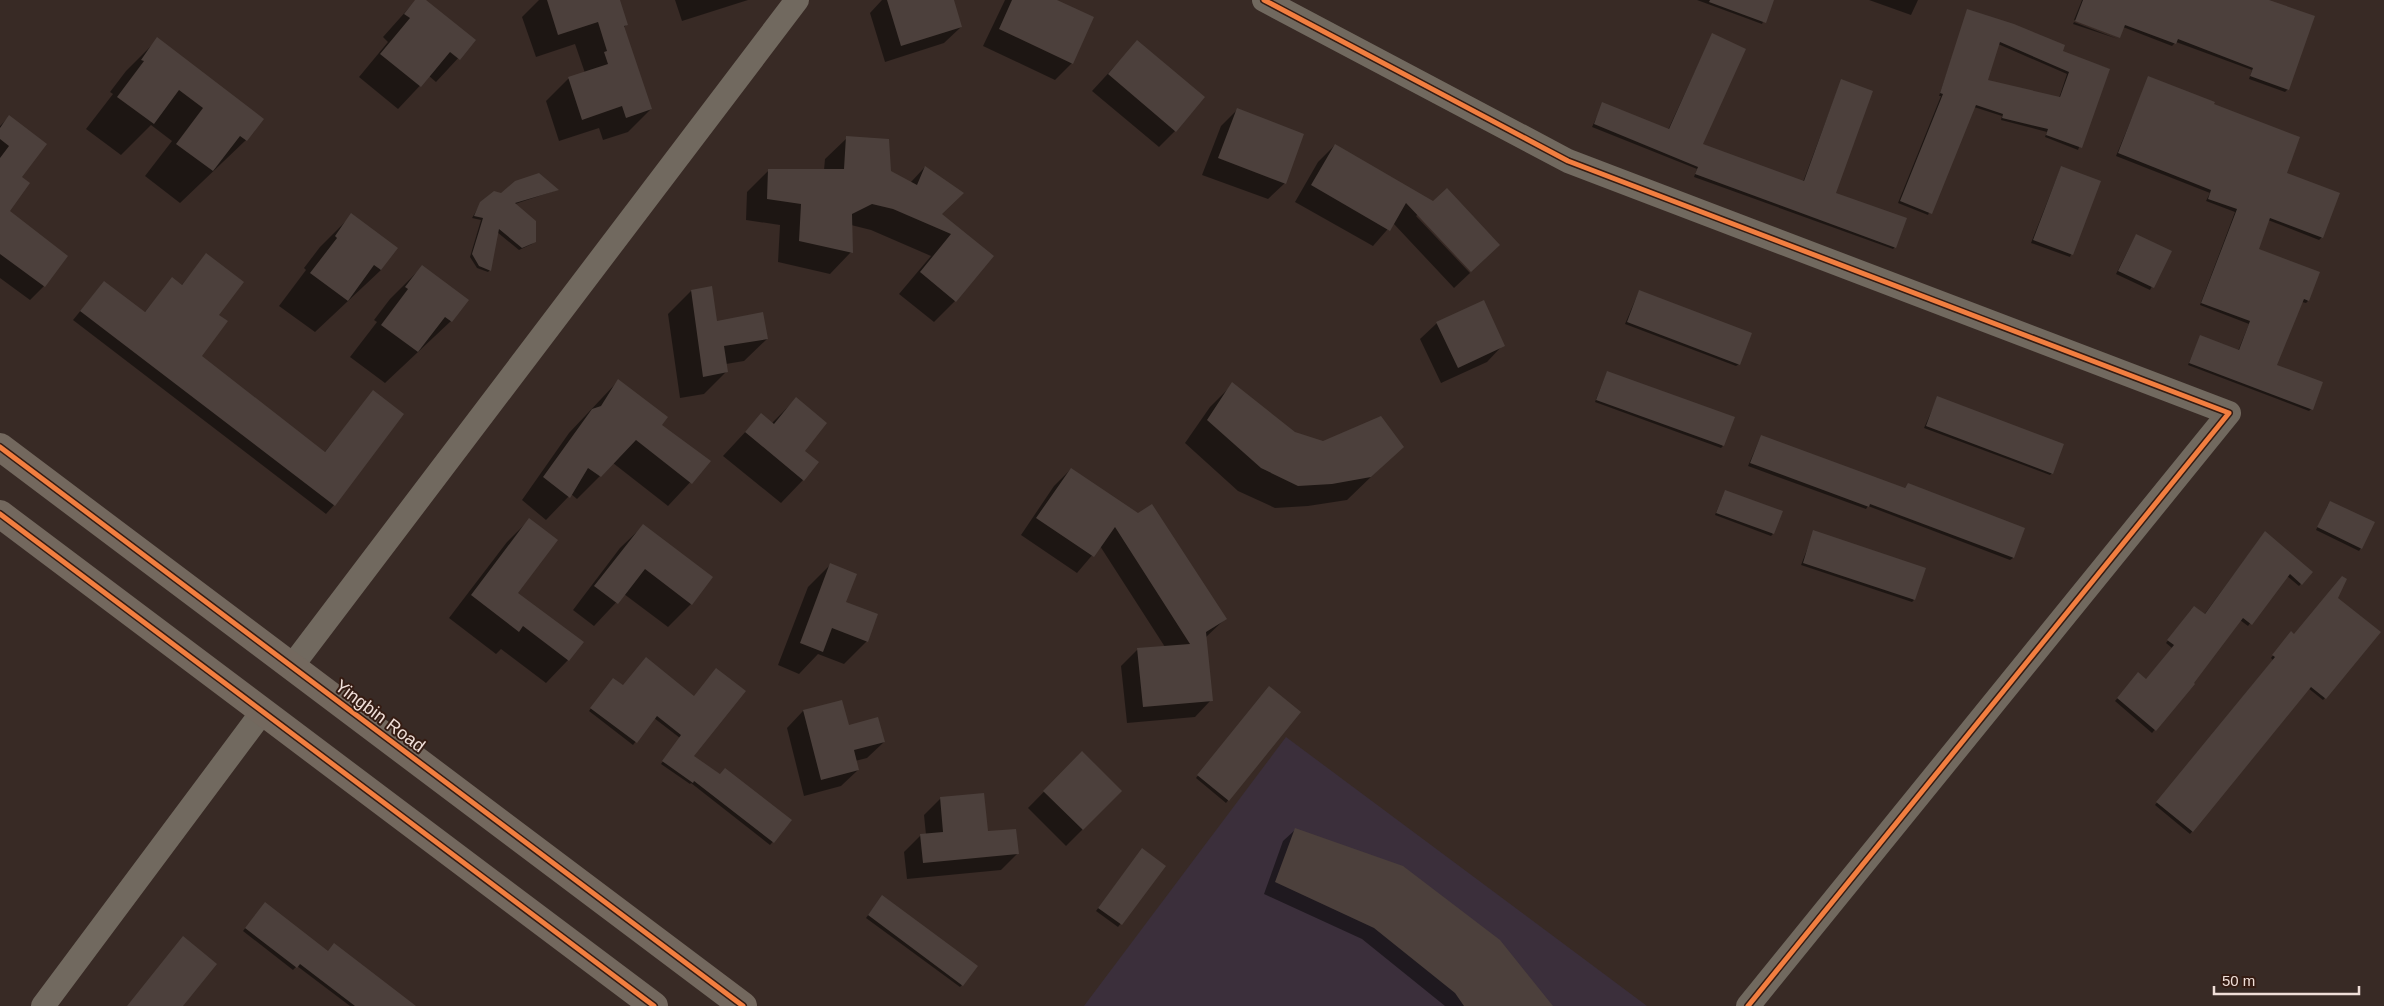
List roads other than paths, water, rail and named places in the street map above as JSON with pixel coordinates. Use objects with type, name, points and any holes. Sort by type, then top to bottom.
[{"type":"highway","name":"Yingbin Road","points":[[0,447],[743,1006]]},
{"type":"highway","points":[[0,514],[654,1006]]},
{"type":"street","points":[[292,666],[797,0]]},
{"type":"street","points":[[1264,0],[1568,161],[2229,413],[1748,1006]]},
{"type":"street","points":[[43,1006],[262,711]]}]
